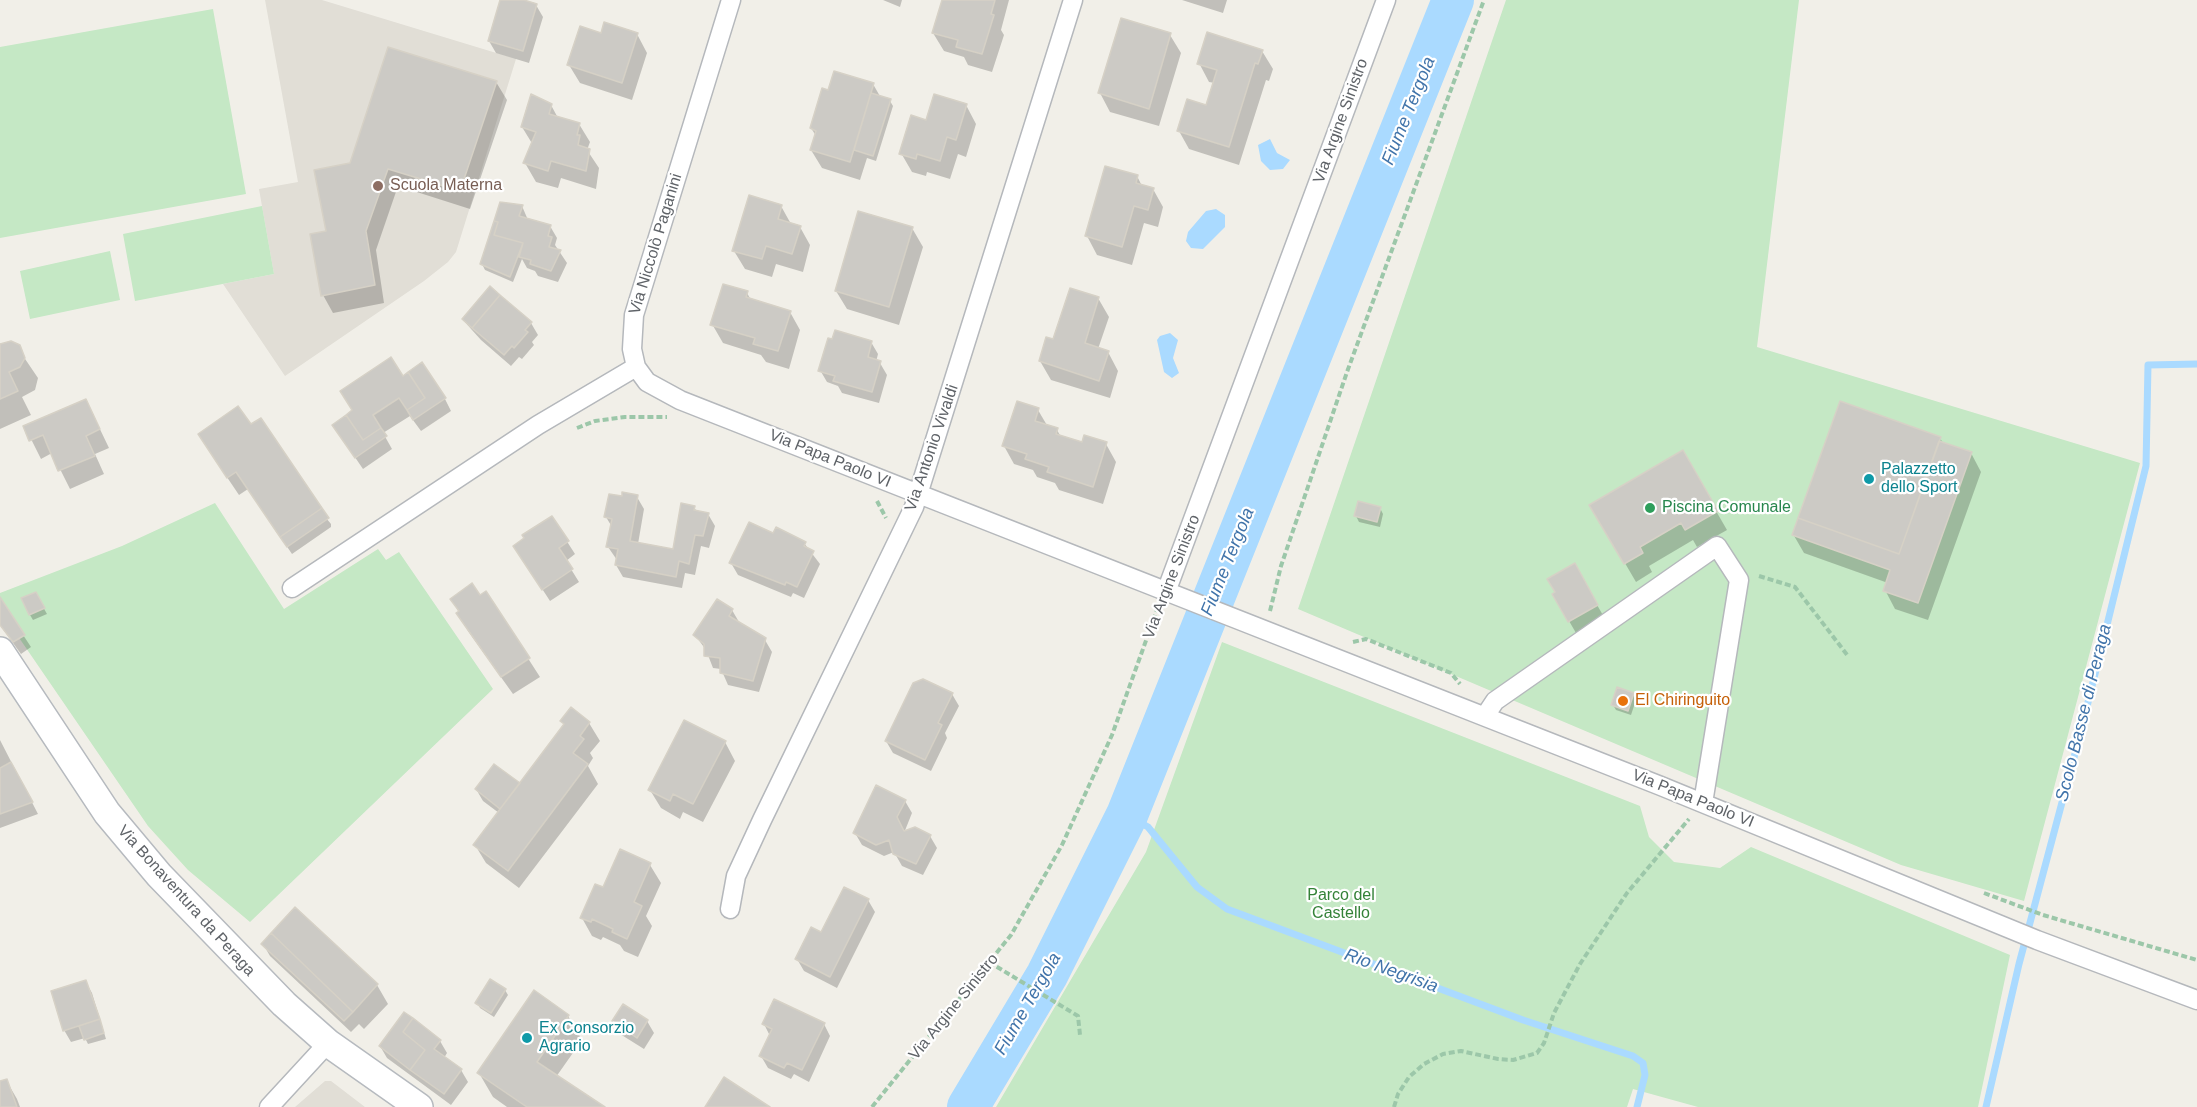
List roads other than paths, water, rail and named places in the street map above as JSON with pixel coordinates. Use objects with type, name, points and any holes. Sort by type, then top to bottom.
[{"type":"main road","name":"Via Bonaventura da Peraga","points":[[0,651],[49,730],[133,846],[255,977],[328,1043],[419,1107]]},
{"type":"street","name":"Via Niccolò Paganini","points":[[636,367],[631,335],[634,315],[731,0]]},
{"type":"street","name":"Via Antonio Vivaldi","points":[[730,909],[736,876],[918,494],[1072,0]]},
{"type":"street","name":"Via Argine Sinistro","points":[[1162,600],[1386,0]]},
{"type":"street","name":"Via Papa Paolo VI","points":[[636,367],[647,382],[661,392],[918,494],[1162,600],[1188,600],[1703,803],[2037,940],[2197,1000]]},
{"type":"street","points":[[292,588],[377,534],[538,425],[636,367]]},
{"type":"street","points":[[1485,717],[1495,701],[1717,546],[1739,580],[1703,803]]},
{"type":"street","points":[[269,1107],[328,1043]]},
{"type":"water","points":[[1270,139],[1277,153],[1290,160],[1283,169],[1270,170],[1261,161],[1258,145]]},
{"type":"water","points":[[1216,209],[1225,215],[1225,227],[1203,249],[1191,248],[1186,241],[1188,232],[1206,211]]},
{"type":"water","points":[[1170,333],[1178,340],[1173,358],[1179,373],[1172,378],[1164,372],[1157,340],[1160,336]]},
{"type":"waterway","name":"Fiume Tergola","points":[[968,1107],[1047,975],[1127,815],[1453,0]]},
{"type":"waterway","name":"Scolo Basse di Peraga","points":[[1986,1107],[2019,964],[2081,731],[2146,466],[2148,365],[2197,364]]},
{"type":"waterway","name":"Rio Negrisia","points":[[1127,815],[1148,827],[1197,887],[1227,909],[1523,1020],[1633,1056],[1643,1063],[1645,1075],[1637,1107]]},
{"type":"place","name":"Scuola Materna","points":[[378,186]]},
{"type":"place","name":"Palazzetto dello Sport","points":[[1869,479]]},
{"type":"place","name":"Piscina Comunale","points":[[1650,508]]},
{"type":"place","name":"El Chiringuito","points":[[1623,701]]},
{"type":"place","name":"Ex Consorzio Agrario","points":[[527,1038]]},
{"type":"park label","name":"Parco del Castello","points":[[1341,905]]}]
